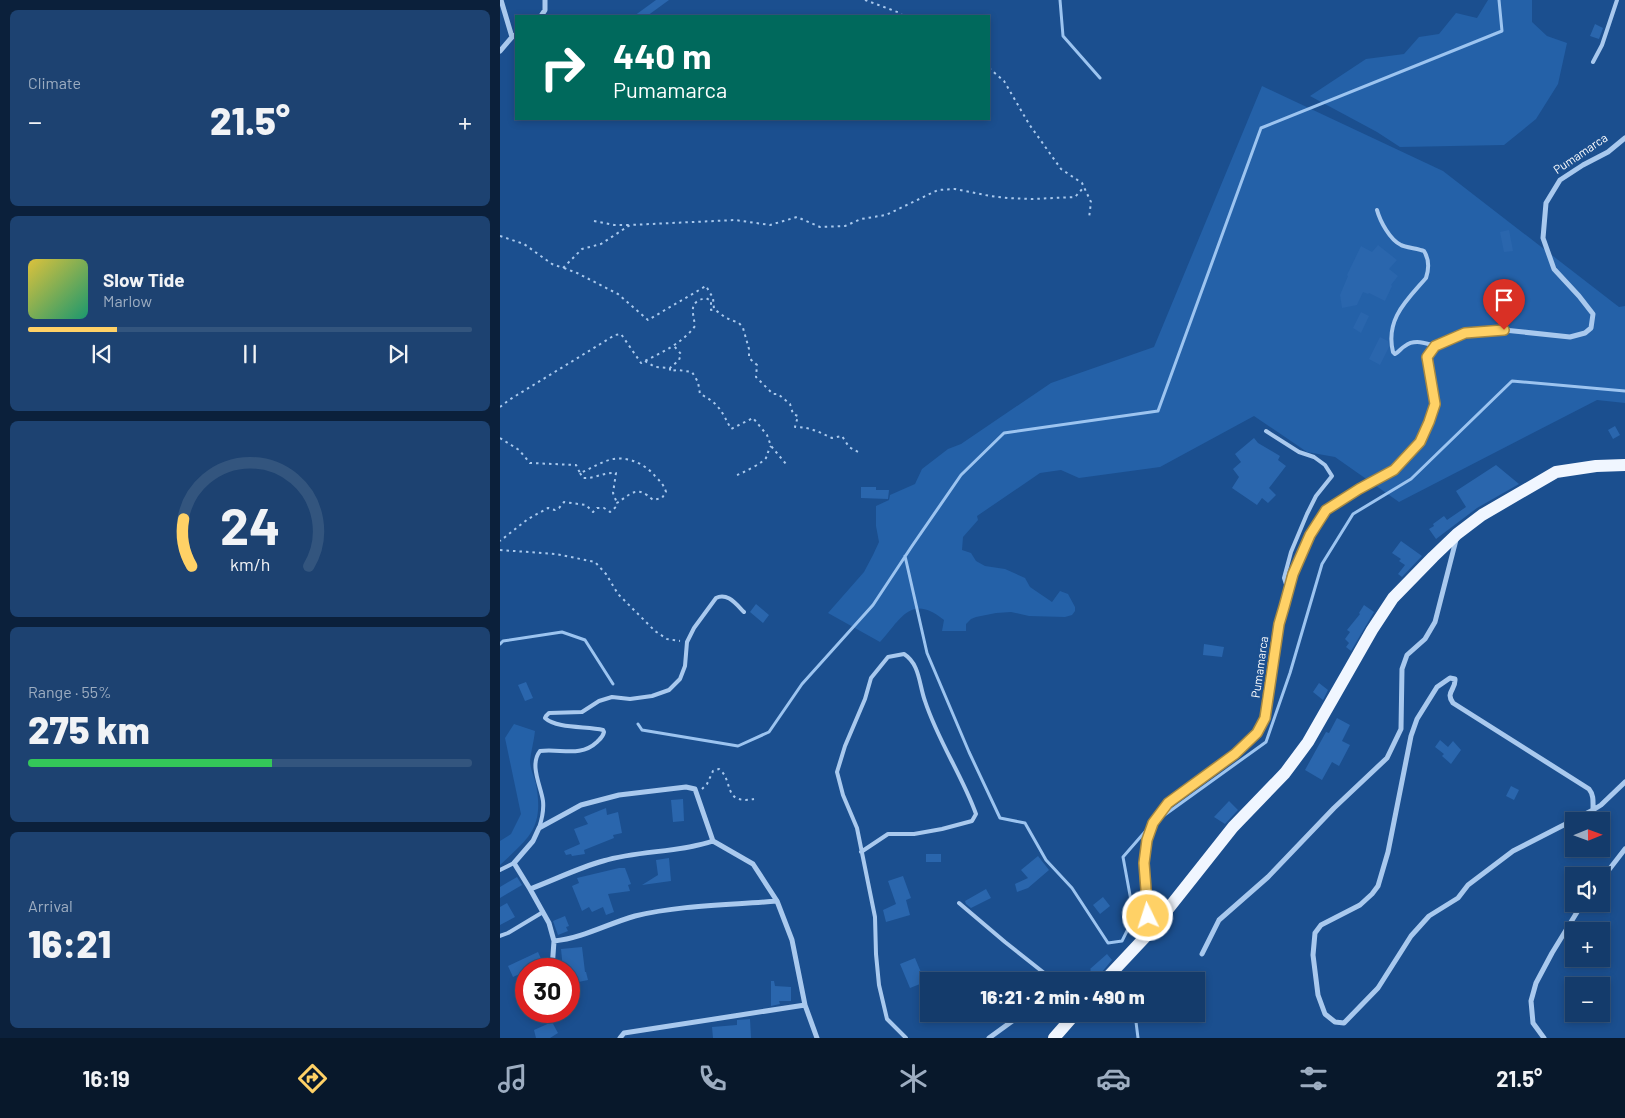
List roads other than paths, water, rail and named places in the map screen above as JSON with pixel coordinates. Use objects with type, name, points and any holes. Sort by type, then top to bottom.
[{"type":"main road","points":[[1112,972],[1149,933],[1233,828],[1285,774],[1308,742],[1372,630],[1393,598],[1426,563],[1482,515],[1556,472],[1596,466],[1625,465]]},
{"type":"main road","points":[[1054,1038],[1068,1022]]},
{"type":"street","points":[[500,51],[514,36],[501,0]]},
{"type":"street","points":[[542,15],[545,10],[545,0]]},
{"type":"street","name":"Pumamarca","points":[[1149,933],[1144,863],[1147,840],[1153,823],[1168,803],[1235,754],[1257,733],[1265,718],[1279,624],[1293,574],[1310,535],[1326,510],[1394,470],[1420,442],[1435,404],[1427,357],[1435,346],[1465,333],[1504,330],[1570,337],[1585,333],[1591,328],[1593,314],[1554,269],[1543,238],[1546,203],[1560,180],[1608,152],[1625,138]]},
{"type":"street","points":[[1202,954],[1219,920],[1268,877],[1334,808],[1387,758],[1401,729],[1402,669],[1407,656],[1425,640],[1435,622],[1458,534]]},
{"type":"street","points":[[1593,810],[1593,799],[1589,789],[1453,703],[1450,699],[1450,693],[1456,681],[1453,678],[1438,687],[1417,719],[1410,736],[1388,852],[1383,875],[1378,886],[1360,905],[1321,925],[1315,933],[1313,955],[1318,995],[1325,1014],[1335,1022],[1344,1023],[1378,988],[1411,936],[1429,916],[1458,898],[1468,885],[1513,851],[1593,810],[1601,805],[1625,782]]},
{"type":"street","points":[[1401,729],[1410,736]]},
{"type":"street","points":[[553,958],[554,942],[549,923],[514,863],[533,841],[539,828],[581,805],[619,795],[686,787],[694,789],[713,841],[753,864],[777,901],[792,940],[805,1005],[817,1038]]},
{"type":"street","points":[[530,889],[603,861],[698,846],[713,841]]},
{"type":"street","points":[[1610,868],[1625,849]]},
{"type":"street","points":[[554,942],[576,938],[634,917],[670,910],[777,901]]},
{"type":"street","points":[[1544,1038],[1533,1023],[1531,1001],[1536,983],[1577,912]]},
{"type":"street","points":[[620,1038],[624,1034],[805,1005]]},
{"type":"street","points":[[990,1038],[1011,1022]]},
{"type":"lane","points":[[1593,62],[1602,45],[1617,0]]},
{"type":"lane","points":[[1377,210],[1381,223],[1401,246],[1411,246],[1424,250],[1428,257],[1428,273],[1426,278],[1403,303],[1392,327],[1393,352],[1395,354],[1398,353],[1408,344],[1413,343],[1427,343],[1435,346]]},
{"type":"lane","points":[[1266,431],[1299,452],[1314,456],[1325,465],[1332,476],[1316,496],[1306,514],[1291,552],[1284,578],[1288,591]]},
{"type":"lane","points":[[539,828],[542,819],[543,800],[536,769],[536,756],[546,750],[579,751],[590,749],[603,736],[604,732],[598,728],[574,727],[549,722],[545,718],[546,716],[549,713],[582,712],[599,701],[612,697],[630,699],[652,696],[669,690],[680,678],[685,666],[687,642],[694,628],[716,598],[721,595],[726,596],[744,612]]},
{"type":"lane","points":[[861,852],[888,834],[914,834],[942,829],[972,821],[976,814],[935,727],[912,659],[904,654],[888,657],[871,678],[865,699],[845,746],[837,772],[843,795],[857,828],[861,852],[875,917],[879,985],[887,1019],[906,1038]]},
{"type":"lane","points":[[500,870],[514,863]]},
{"type":"lane","points":[[959,903],[1043,972]]},
{"type":"lane","points":[[500,936],[508,934],[542,912]]},
{"type":"waterway","points":[[1060,0],[1063,36],[1100,78]]},
{"type":"waterway","points":[[638,724],[642,730],[738,746],[769,732],[802,684],[873,605],[961,475],[1004,433],[1158,411],[1261,128],[1502,31],[1499,0]]},
{"type":"waterway","points":[[1159,819],[1266,742],[1290,673],[1322,564],[1353,514],[1411,479],[1512,381],[1625,391]]},
{"type":"waterway","points":[[905,556],[927,653],[969,752],[1000,818],[1025,823],[1046,860],[1072,888],[1108,943],[1122,941],[1134,917],[1123,857],[1150,826]]},
{"type":"waterway","points":[[500,644],[503,641],[562,632],[585,640],[613,684]]},
{"type":"waterway","points":[[1136,1022],[1138,1038]]}]
